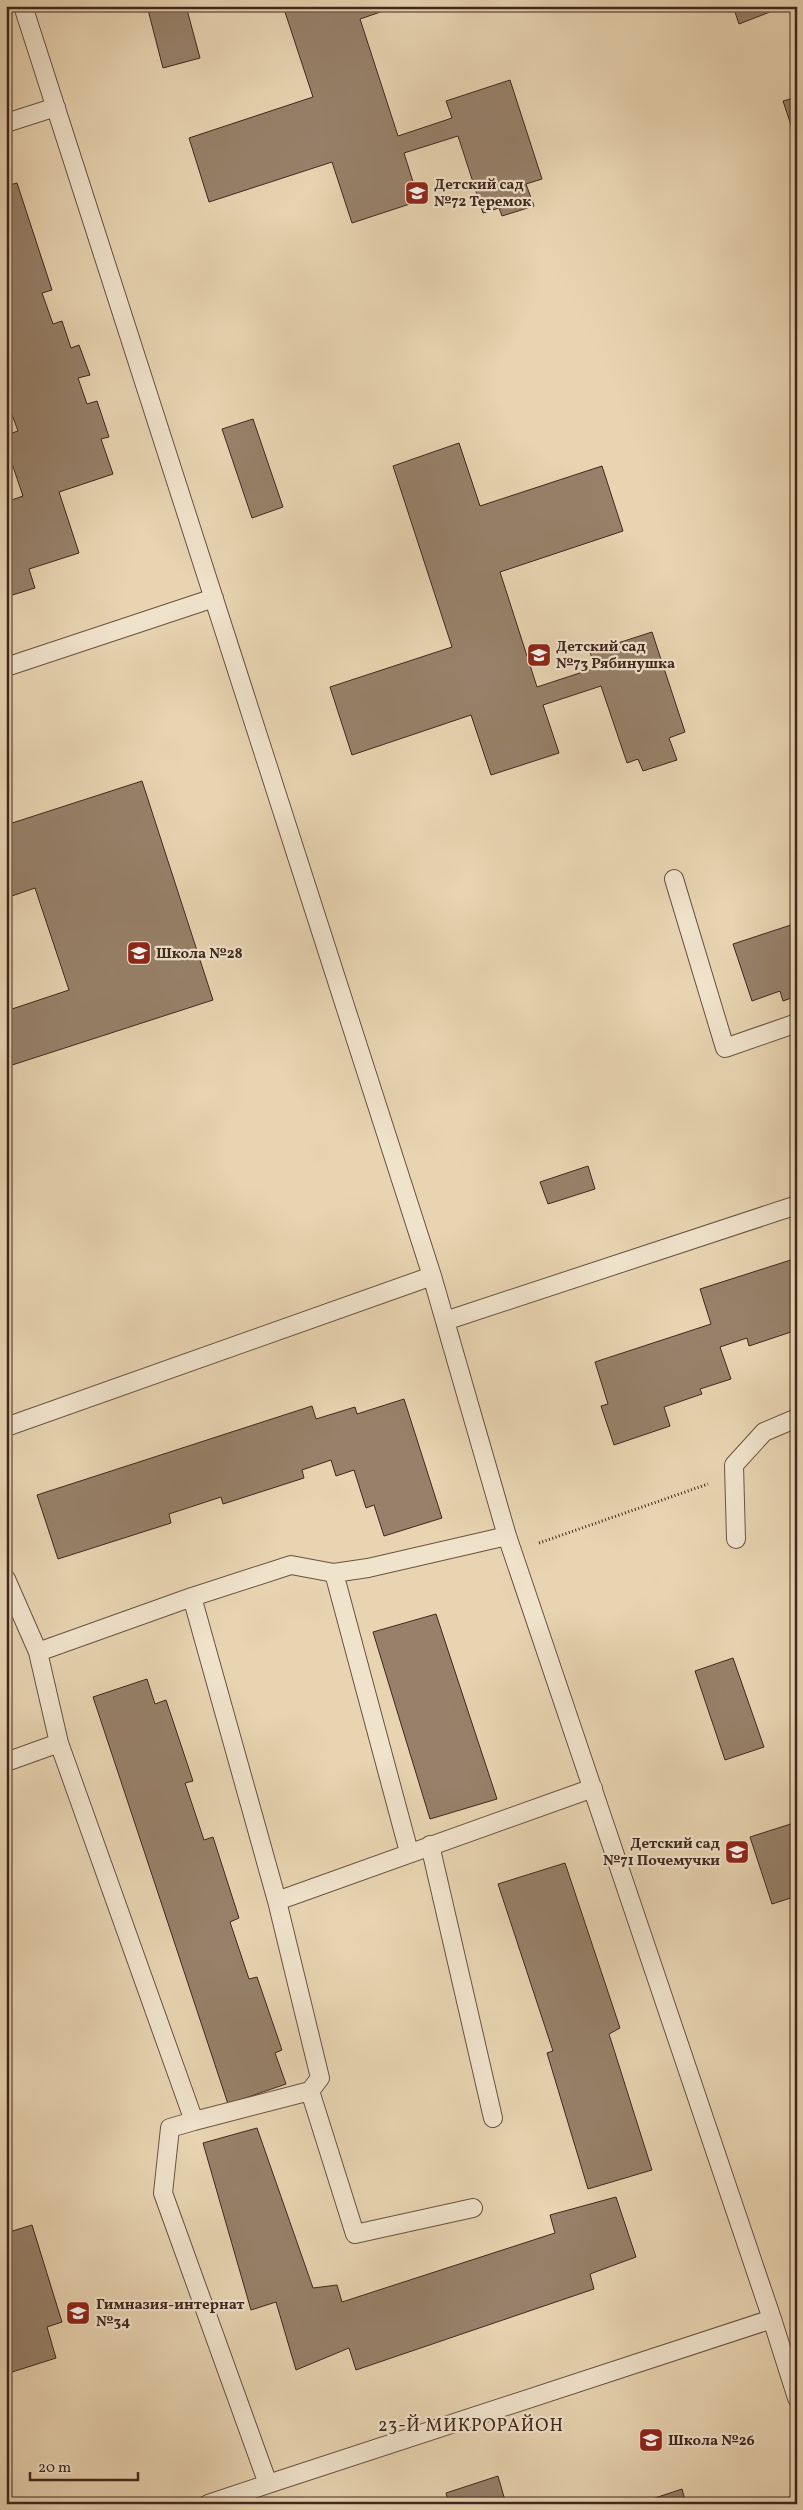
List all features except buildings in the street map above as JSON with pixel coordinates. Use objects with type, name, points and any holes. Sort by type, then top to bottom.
[{"type":"lane","points":[[23,6],[432,1276],[510,1544],[797,2398]]},
{"type":"lane","points":[[6,123],[56,107]]},
{"type":"lane","points":[[6,667],[214,598]]},
{"type":"lane","points":[[674,879],[725,1048],[797,1023]]},
{"type":"lane","points":[[445,1321],[797,1204]]},
{"type":"lane","points":[[6,1427],[432,1276]]},
{"type":"lane","points":[[736,1539],[734,1465],[764,1432],[797,1418]]},
{"type":"lane","points":[[38,1652],[192,1597],[291,1565],[334,1573],[510,1544]]},
{"type":"lane","points":[[334,1573],[409,1852]]},
{"type":"lane","points":[[6,1579],[38,1652],[59,1743],[194,2121]]},
{"type":"lane","points":[[192,1597],[277,1901],[320,2078],[310,2092],[170,2128],[163,2192],[268,2484]]},
{"type":"lane","points":[[6,1762],[59,1743]]},
{"type":"lane","points":[[277,1901],[409,1852],[593,1788]]},
{"type":"lane","points":[[430,1845],[493,2118]]},
{"type":"lane","points":[[310,2092],[354,2234],[473,2208]]},
{"type":"lane","points":[[208,2504],[772,2319]]},
{"type":"path","points":[[510,1544],[734,1475]]},
{"type":"place","name":"Детский сад №72 Теремок","points":[[417,193]]},
{"type":"place","name":"Детский сад №73 Рябинушка","points":[[539,655]]},
{"type":"place","name":"Школа №28","points":[[139,953]]},
{"type":"place","name":"Детский сад №71 Почемучки","points":[[737,1852]]},
{"type":"place","name":"Гимназия-интернат №34","points":[[78,2313]]},
{"type":"place","name":"Школа №26","points":[[651,2440]]},
{"type":"district","name":"23-Й МИКРОРАЙОН","points":[[471,2425]]}]
